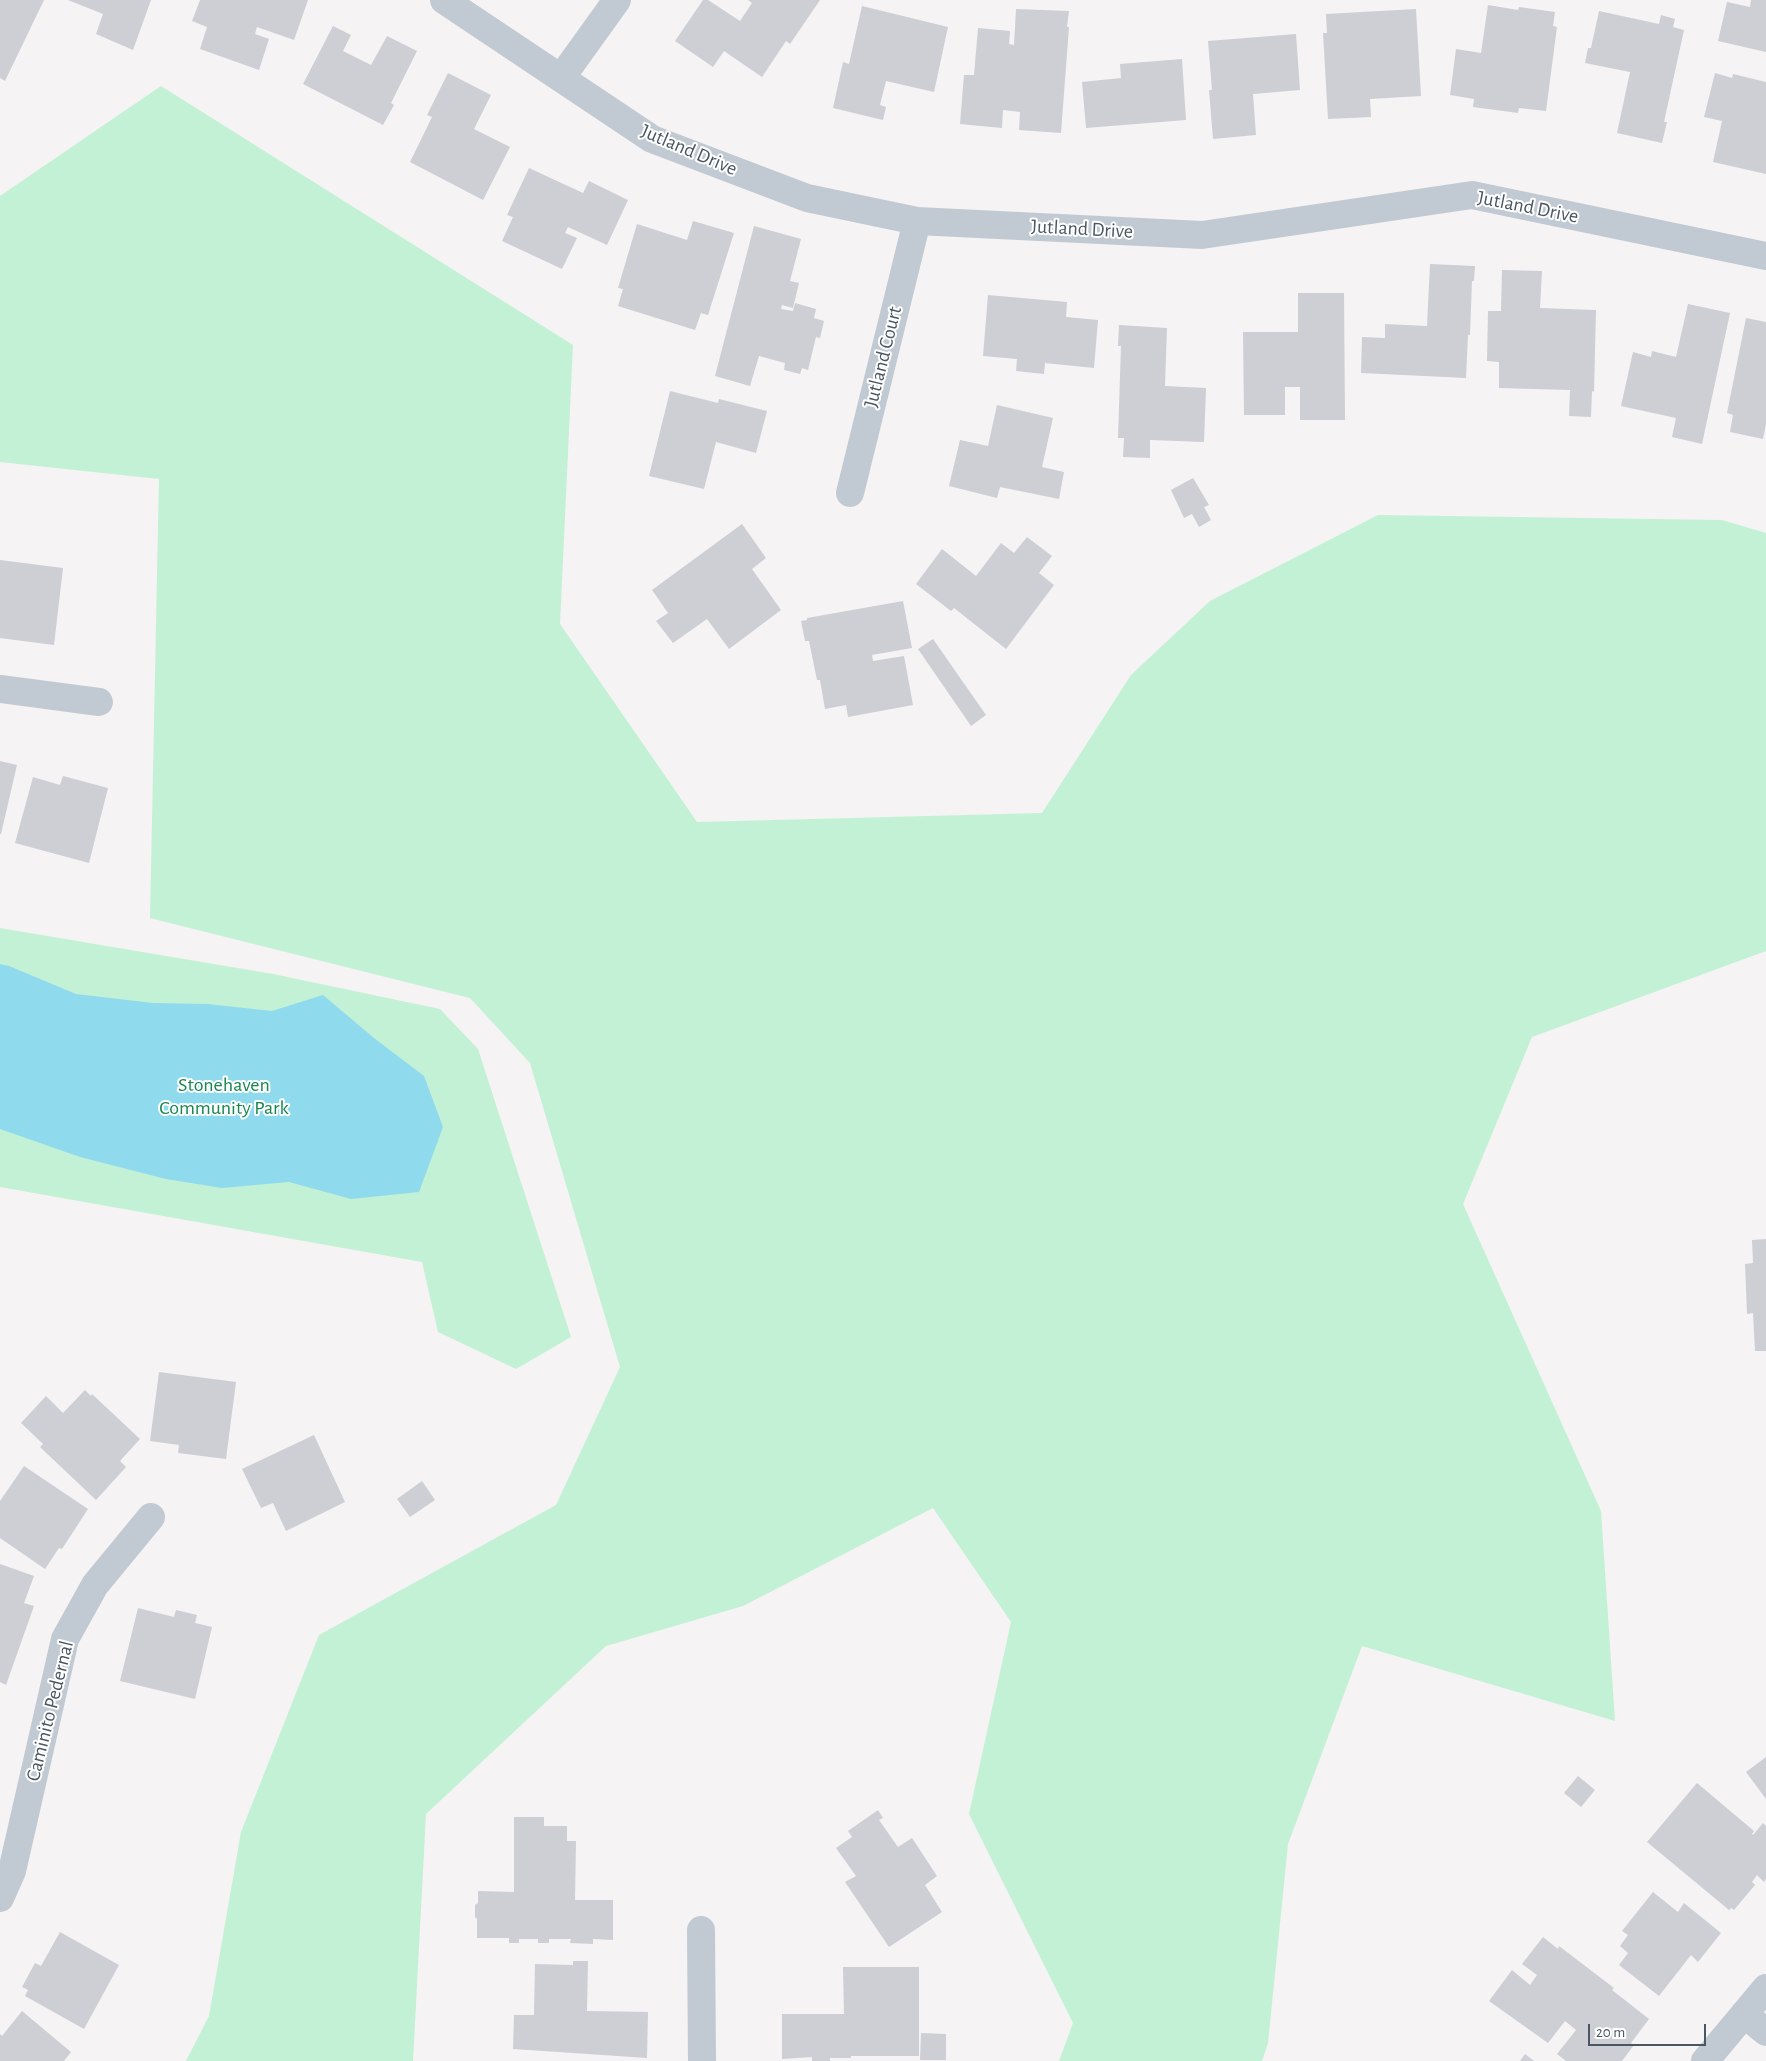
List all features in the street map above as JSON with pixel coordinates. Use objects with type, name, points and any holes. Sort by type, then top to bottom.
[{"type":"street","name":"Jutland Drive","points":[[444,0],[652,139],[807,198],[917,221],[1202,235],[1472,195],[1766,256]]},
{"type":"street","points":[[561,78],[617,0]]},
{"type":"street","name":"Jutland Court","points":[[850,493],[917,221]]},
{"type":"street","points":[[0,690],[99,702]]},
{"type":"street","name":"Caminito Pedernal","points":[[0,1898],[65,1639],[95,1585],[151,1517]]},
{"type":"street","points":[[702,1930],[702,2061]]},
{"type":"street","points":[[1706,2061],[1766,1988]]},
{"type":"street","points":[[1744,2014],[1766,2032]]},
{"type":"green space","points":[[161,86],[573,345],[560,624],[697,822],[1042,813],[1131,675],[1210,601],[1378,515],[1722,520],[1766,533],[1766,951],[1532,1037],[1463,1204],[1601,1511],[1615,1721],[1362,1646],[1288,1844],[1268,2043],[1262,2061],[1059,2061],[1073,2023],[969,1814],[1011,1622],[933,1508],[743,1606],[606,1646],[426,1814],[413,2061],[186,2061],[209,2016],[241,1832],[319,1635],[556,1505],[620,1367],[530,1063],[470,998],[150,918],[159,479],[0,462],[0,196]]},
{"type":"green space","name":"Stonehaven Community Park","points":[[0,928],[273,974],[440,1009],[478,1049],[571,1337],[516,1369],[438,1332],[422,1262],[0,1187]]},
{"type":"water","points":[[0,964],[76,994],[153,1003],[208,1004],[272,1011],[323,995],[374,1038],[424,1076],[443,1127],[419,1192],[351,1199],[289,1182],[222,1188],[166,1179],[80,1157],[0,1129]]},
{"type":"building","points":[[0,0],[44,0],[5,81],[0,78]]},
{"type":"building","points":[[68,0],[151,0],[133,50],[96,34],[103,14]]},
{"type":"building","points":[[200,0],[308,0],[294,40],[257,27],[255,34],[269,39],[259,70],[200,49],[207,27],[192,21]]},
{"type":"building","points":[[703,0],[708,0],[740,21],[752,3],[748,0],[820,0],[790,44],[786,41],[762,77],[724,51],[713,67],[675,41]]},
{"type":"building","points":[[1751,0],[1766,0],[1766,52],[1718,41],[1727,2],[1750,7]]},
{"type":"building","points":[[1488,5],[1518,10],[1519,7],[1555,12],[1553,26],[1557,27],[1546,111],[1519,108],[1518,113],[1473,107],[1474,99],[1450,95],[1456,49],[1481,53]]},
{"type":"building","points":[[862,6],[948,27],[934,92],[886,81],[880,105],[886,107],[883,120],[833,108],[843,62],[849,64]]},
{"type":"building","points":[[1016,9],[1069,11],[1061,133],[1019,130],[1020,112],[1003,110],[1002,128],[960,124],[964,75],[974,75],[978,28],[1010,31],[1009,44],[1014,45]]},
{"type":"building","points":[[1416,9],[1421,96],[1370,99],[1371,117],[1328,119],[1323,33],[1327,33],[1326,14]]},
{"type":"building","points":[[1599,11],[1659,24],[1661,15],[1675,19],[1673,27],[1684,30],[1664,122],[1667,122],[1662,143],[1617,133],[1630,72],[1585,63],[1588,48],[1591,48]]},
{"type":"building","points":[[333,26],[351,35],[343,51],[371,65],[387,36],[417,51],[391,103],[394,105],[383,125],[303,84]]},
{"type":"building","points":[[1296,34],[1300,90],[1253,94],[1256,135],[1213,139],[1208,41]]},
{"type":"building","points":[[1182,59],[1186,120],[1086,128],[1082,82],[1121,78],[1120,64]]},
{"type":"building","points":[[448,73],[491,95],[474,129],[510,147],[483,200],[410,162],[432,117],[427,115]]},
{"type":"building","points":[[1715,73],[1732,78],[1733,74],[1766,82],[1766,174],[1713,162],[1722,121],[1704,117]]},
{"type":"building","points":[[529,168],[583,193],[589,181],[628,200],[607,245],[568,227],[565,233],[577,238],[562,269],[502,241],[513,217],[507,215]]},
{"type":"building","points":[[693,221],[734,233],[708,315],[701,313],[695,330],[618,306],[623,289],[618,288],[637,224],[687,240]]},
{"type":"building","points":[[754,226],[801,239],[790,281],[799,283],[793,308],[782,305],[781,309],[793,311],[795,303],[816,309],[814,318],[824,321],[820,338],[816,337],[808,370],[802,368],[800,374],[784,370],[785,363],[759,356],[750,386],[715,376]]},
{"type":"building","points":[[1430,264],[1475,266],[1474,281],[1472,281],[1466,378],[1361,373],[1362,337],[1385,338],[1385,324],[1427,326]]},
{"type":"building","points":[[1502,270],[1542,271],[1540,308],[1596,310],[1594,392],[1592,391],[1591,417],[1569,416],[1570,390],[1499,388],[1499,362],[1487,361],[1488,311],[1501,311]]},
{"type":"building","points":[[1298,293],[1344,293],[1345,420],[1300,420],[1300,387],[1285,387],[1285,415],[1244,415],[1243,332],[1298,332]]},
{"type":"building","points":[[988,295],[1067,302],[1066,317],[1098,320],[1094,368],[1045,363],[1044,374],[1016,371],[1017,359],[983,356]]},
{"type":"building","points":[[1688,304],[1730,313],[1702,444],[1672,437],[1676,418],[1621,406],[1633,352],[1651,357],[1652,351],[1676,357]]},
{"type":"building","points":[[1746,318],[1766,322],[1766,424],[1763,439],[1730,432],[1733,415],[1727,413]]},
{"type":"building","points":[[1119,325],[1167,328],[1165,386],[1206,388],[1204,442],[1150,440],[1150,458],[1123,457],[1124,438],[1118,438],[1121,346],[1118,346]]},
{"type":"building","points":[[670,391],[718,403],[719,399],[767,411],[756,453],[716,442],[704,489],[649,476]]},
{"type":"building","points":[[997,405],[1053,418],[1042,467],[1064,472],[1059,499],[1000,487],[997,498],[949,486],[960,440],[988,446]]},
{"type":"building","points":[[1193,478],[1209,505],[1204,507],[1211,520],[1199,527],[1192,514],[1184,518],[1171,490]]},
{"type":"building","points":[[742,524],[766,558],[752,569],[781,610],[729,649],[707,619],[673,643],[656,621],[668,613],[652,590]]},
{"type":"building","points":[[1027,537],[1052,556],[1039,573],[1054,585],[1006,649],[954,608],[951,611],[916,584],[942,549],[976,576],[1001,543],[1014,553]]},
{"type":"building","points":[[0,560],[63,568],[54,645],[0,638]]},
{"type":"building","points":[[903,601],[912,648],[872,655],[873,661],[904,656],[913,705],[848,717],[846,705],[825,709],[820,680],[817,680],[809,641],[805,641],[801,621],[807,620],[807,618]]},
{"type":"building","points":[[933,639],[986,715],[971,726],[918,649]]},
{"type":"building","points":[[0,761],[17,765],[1,834],[0,834]]},
{"type":"building","points":[[63,776],[108,788],[89,863],[15,843],[33,777],[60,785]]},
{"type":"building","points":[[1766,1239],[1766,1351],[1755,1351],[1753,1313],[1747,1314],[1745,1264],[1753,1263],[1752,1240]]},
{"type":"building","points":[[159,1372],[236,1382],[226,1459],[178,1453],[179,1445],[150,1441]]},
{"type":"building","points":[[85,1390],[91,1396],[92,1394],[140,1439],[120,1461],[126,1467],[96,1500],[40,1447],[43,1444],[21,1423],[46,1396],[63,1413]]},
{"type":"building","points":[[314,1435],[345,1502],[286,1531],[273,1503],[261,1508],[242,1469]]},
{"type":"building","points":[[24,1466],[88,1509],[62,1549],[59,1548],[45,1569],[0,1538],[0,1501]]},
{"type":"building","points":[[422,1481],[435,1500],[410,1517],[397,1499]]},
{"type":"building","points":[[0,1564],[34,1576],[24,1603],[34,1606],[6,1685],[0,1682]]},
{"type":"building","points":[[138,1608],[174,1617],[176,1610],[197,1615],[195,1623],[212,1627],[195,1699],[120,1681]]},
{"type":"building","points":[[1766,1757],[1766,1799],[1746,1772]]},
{"type":"building","points":[[1578,1776],[1595,1790],[1581,1807],[1564,1793]]},
{"type":"building","points":[[1697,1783],[1754,1831],[1753,1835],[1763,1823],[1766,1826],[1766,1879],[1764,1882],[1757,1875],[1752,1882],[1755,1885],[1734,1910],[1731,1908],[1729,1910],[1647,1842]]},
{"type":"building","points":[[878,1810],[883,1818],[879,1820],[898,1847],[912,1838],[937,1876],[925,1885],[942,1912],[889,1947],[845,1882],[856,1876],[836,1848],[852,1837],[848,1831]]},
{"type":"building","points":[[514,1817],[544,1817],[544,1826],[567,1826],[567,1841],[576,1841],[575,1900],[613,1900],[613,1940],[593,1939],[593,1944],[570,1943],[571,1939],[549,1939],[549,1943],[538,1943],[538,1939],[519,1939],[519,1943],[509,1943],[509,1938],[477,1938],[475,1905],[478,1903],[478,1891],[514,1892]]},
{"type":"building","points":[[1653,1892],[1678,1912],[1684,1903],[1721,1933],[1698,1962],[1691,1955],[1659,1996],[1619,1965],[1628,1953],[1620,1946],[1628,1935],[1622,1931]]},
{"type":"building","points":[[60,1932],[119,1965],[84,2029],[25,1996],[28,1990],[22,1987],[35,1963],[41,1966]]},
{"type":"building","points":[[1543,1937],[1558,1949],[1559,1946],[1614,1988],[1612,1990],[1649,2019],[1631,2043],[1634,2045],[1622,2061],[1566,2061],[1557,2054],[1576,2030],[1565,2021],[1548,2043],[1489,2001],[1512,1970],[1530,1985],[1537,1975],[1522,1964]]},
{"type":"building","points":[[573,1961],[588,1961],[587,2011],[648,2012],[647,2058],[513,2049],[514,2015],[534,2015],[535,1964],[573,1965]]},
{"type":"building","points":[[843,1967],[919,1967],[919,2056],[851,2056],[851,2058],[830,2058],[830,2061],[812,2061],[812,2057],[782,2059],[782,2014],[844,2014]]},
{"type":"building","points":[[22,2011],[71,2052],[64,2061],[0,2061],[0,2034],[2,2036]]},
{"type":"building","points":[[921,2033],[946,2034],[946,2060],[920,2060]]},
{"type":"building","points":[[1525,2054],[1534,2061],[1520,2061]]}]
